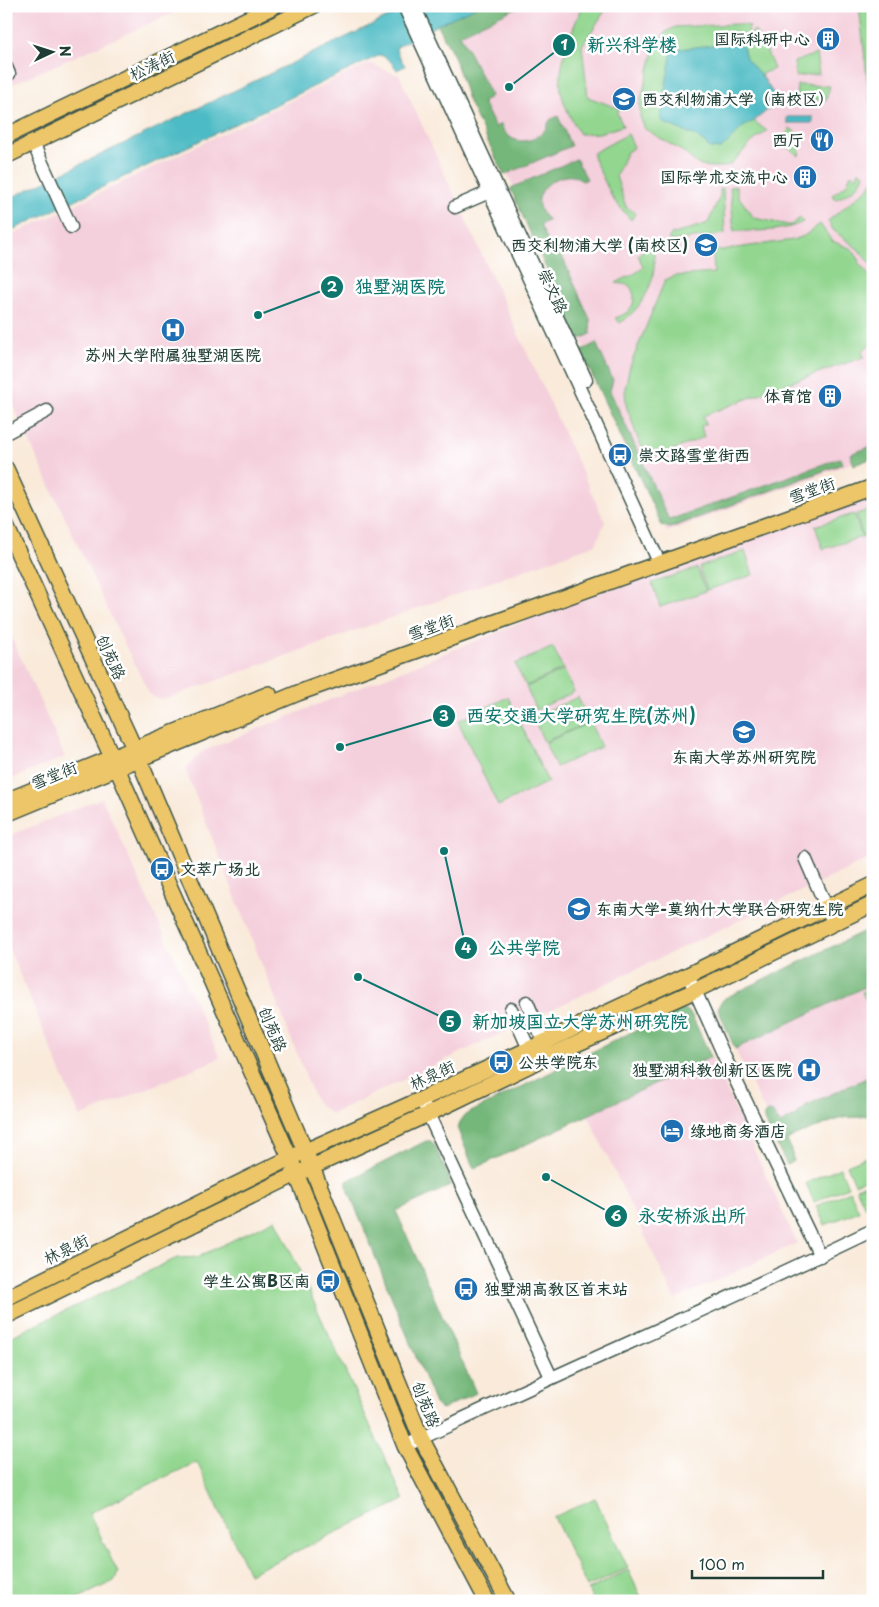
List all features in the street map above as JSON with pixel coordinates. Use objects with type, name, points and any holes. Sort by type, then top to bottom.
[{"type":"main road","name":"松涛街","points":[[6,136],[274,6]]},
{"type":"main road","name":"松涛街","points":[[6,156],[313,6]]},
{"type":"main road","name":"创苑路","points":[[6,469],[136,754],[306,1151],[421,1438],[508,1601]]},
{"type":"main road","name":"雪堂街","points":[[662,557],[873,477]]},
{"type":"main road","name":"雪堂街","points":[[6,814],[276,691],[662,557],[873,487]]},
{"type":"main road","points":[[6,526],[115,763],[290,1158],[405,1446],[487,1601]]},
{"type":"main road","name":"雪堂街","points":[[6,801],[115,763]]},
{"type":"main road","name":"林泉街","points":[[6,1298],[290,1158],[422,1099],[688,975],[873,885]]},
{"type":"main road","name":"林泉街","points":[[6,1316],[295,1174],[694,991],[873,904]]},
{"type":"street","name":"崇文路","points":[[404,6],[423,37]]},
{"type":"street","name":"崇文路","points":[[414,6],[423,37],[489,192],[662,557]]},
{"type":"street","points":[[33,143],[71,226]]},
{"type":"street","points":[[458,206],[489,192]]},
{"type":"street","points":[[8,432],[47,411]]},
{"type":"street","points":[[805,858],[833,922]]},
{"type":"street","points":[[688,975],[820,1256]]},
{"type":"street","points":[[527,1002],[544,1042]]},
{"type":"street","points":[[512,1010],[529,1049]]},
{"type":"street","points":[[422,1099],[551,1377]]},
{"type":"street","points":[[405,1446],[873,1230]]},
{"type":"shaded area","points":[[6,6],[189,6],[6,87]]},
{"type":"shaded area","name":"西交利物浦大学 (南校区)","points":[[507,6],[871,6],[873,24],[873,455],[667,532],[446,36]]},
{"type":"shaded area","points":[[369,63],[399,75],[605,522],[596,544],[171,697],[161,699],[153,697],[149,693],[113,621],[6,391],[6,238]]},
{"type":"shaded area","points":[[873,494],[873,857],[331,1114],[316,1102],[185,769],[203,751],[557,608]]},
{"type":"shaded area","points":[[6,625],[65,757],[6,781]]},
{"type":"shaded area","points":[[102,798],[220,1058],[80,1117],[6,942],[6,837]]},
{"type":"shaded area","name":"独墅湖科教创新区医院","points":[[873,983],[873,1090],[777,1137],[735,1049]]},
{"type":"shaded area","points":[[711,1057],[797,1243],[675,1300],[588,1115]]},
{"type":"green space","points":[[477,6],[520,6],[460,34],[491,96],[483,102],[495,127],[501,124],[506,133],[513,139],[526,141],[539,136],[551,119],[558,116],[571,146],[504,175],[468,100],[454,56],[437,25]]},
{"type":"green space","points":[[583,6],[608,6],[582,46],[588,97],[620,109],[617,113],[623,126],[599,133],[580,134],[565,106],[560,86],[566,50]]},
{"type":"green space","points":[[859,6],[871,6],[873,24],[873,130]]},
{"type":"green space","points":[[736,24],[750,26],[748,31],[751,34],[754,30],[765,47],[774,69],[761,74],[773,95],[772,104],[754,121],[767,131],[752,142],[731,164],[723,167],[701,166],[685,153],[645,129],[640,117],[640,103],[654,51],[661,37],[666,32],[675,27]]},
{"type":"green space","points":[[816,54],[819,74],[796,77],[794,62]]},
{"type":"green space","points":[[797,85],[830,86],[826,100],[796,99]]},
{"type":"green space","points":[[790,128],[801,137],[799,156],[782,143]]},
{"type":"green space","points":[[628,134],[634,147],[626,153],[616,176],[626,207],[636,213],[631,220],[613,199],[593,157],[593,153]]},
{"type":"green space","points":[[576,159],[587,179],[583,181],[573,176],[567,176],[556,179],[547,185],[540,194],[539,205],[541,211],[549,220],[540,225],[550,246],[556,243],[590,319],[591,334],[580,339],[576,336],[511,190],[511,188]]},
{"type":"green space","points":[[859,171],[864,174],[857,186],[849,193],[836,199],[832,195],[846,185],[851,174],[856,177]]},
{"type":"green space","points":[[873,180],[873,267],[858,249],[833,230],[828,221],[869,187]]},
{"type":"green space","points":[[736,186],[739,197],[754,218],[788,225],[791,225],[800,218],[803,222],[787,228],[734,231],[730,187]]},
{"type":"green space","points":[[723,188],[725,234],[672,241],[668,239],[672,233],[675,234],[708,223],[720,196],[720,189]]},
{"type":"green space","points":[[820,224],[832,241],[852,249],[860,261],[859,263],[873,279],[873,342],[862,351],[864,357],[777,387],[703,416],[706,424],[701,426],[704,437],[661,455],[648,456],[639,442],[626,405],[625,388],[630,366],[665,280],[674,276],[714,273],[713,255],[715,251],[793,240],[804,236]]},
{"type":"green space","points":[[650,247],[653,249],[654,260],[652,281],[643,300],[620,323],[615,318],[629,310],[633,304],[634,296],[628,285],[616,283],[643,267],[638,255],[644,249]]},
{"type":"green space","points":[[596,343],[613,380],[610,391],[669,520],[840,458],[842,464],[670,528],[662,526],[581,351]]},
{"type":"green space","points":[[873,446],[873,458],[854,465],[850,454]]},
{"type":"green space","points":[[873,509],[873,534],[863,537],[856,514]]},
{"type":"green space","points":[[854,514],[862,537],[823,549],[815,526]]},
{"type":"green space","points":[[745,551],[753,575],[707,590],[699,567]]},
{"type":"green space","points":[[697,568],[706,591],[660,607],[652,583]]},
{"type":"green space","points":[[553,647],[563,669],[526,686],[515,664]]},
{"type":"green space","points":[[564,670],[574,692],[536,710],[526,687]]},
{"type":"green space","points":[[508,697],[548,782],[498,806],[458,721]]},
{"type":"green space","points":[[578,697],[589,722],[544,742],[533,717]]},
{"type":"green space","points":[[590,722],[601,747],[556,767],[545,743]]},
{"type":"green space","points":[[873,927],[873,983],[735,1049],[718,1009],[720,1003],[725,998]]},
{"type":"green space","points":[[873,986],[873,1015],[862,992]]},
{"type":"green space","points":[[678,1009],[686,1010],[691,1014],[711,1057],[474,1169],[458,1130],[460,1122],[465,1115]]},
{"type":"green space","points":[[873,1075],[873,1108],[867,1116],[841,1118],[790,1138],[787,1141],[792,1150],[793,1161],[787,1165],[764,1120],[764,1115],[768,1111],[772,1112],[780,1124],[796,1116],[805,1106]]},
{"type":"green space","points":[[426,1141],[431,1141],[434,1144],[449,1178],[450,1186],[396,1211],[476,1393],[443,1409],[435,1404],[347,1187],[347,1181]]},
{"type":"green space","points":[[873,1154],[873,1176],[855,1184],[847,1165]]},
{"type":"green space","points":[[840,1168],[848,1187],[814,1202],[806,1183]]},
{"type":"green space","points":[[873,1181],[873,1204],[865,1207],[856,1188]]},
{"type":"green space","points":[[850,1191],[859,1211],[825,1225],[816,1206]]},
{"type":"green space","points":[[276,1219],[404,1500],[249,1574],[197,1462],[89,1513],[118,1573],[114,1581],[72,1601],[6,1601],[6,1339],[177,1258],[198,1257]]},
{"type":"green space","points":[[595,1498],[628,1568],[587,1587],[554,1517]]},
{"type":"green space","points":[[628,1570],[643,1601],[593,1601],[588,1590]]},
{"type":"water","points":[[411,6],[478,6],[439,24],[397,47],[396,50],[405,66],[397,70],[388,59],[380,55],[6,233],[6,200]]},
{"type":"water","points":[[729,39],[737,39],[743,47],[746,58],[760,74],[773,93],[774,98],[770,108],[743,127],[721,149],[710,148],[696,136],[664,123],[661,119],[672,50],[712,45]]},
{"type":"water","points":[[787,117],[813,117],[813,123],[787,123]]},
{"type":"place","name":"国际科研中心","points":[[828,39]]},
{"type":"place","name":"新兴科学楼","points":[[509,87]]},
{"type":"place","name":"西交利物浦大学（南校区）","points":[[624,99]]},
{"type":"place","name":"西厅","points":[[822,140]]},
{"type":"place","name":"国际学术交流中心","points":[[805,177]]},
{"type":"place","name":"西交利物浦大学 (南校区)","points":[[706,245]]},
{"type":"place","name":"独墅湖医院","points":[[258,315]]},
{"type":"place","name":"苏州大学附属独墅湖医院","points":[[173,330]]},
{"type":"place","name":"体育馆","points":[[830,396]]},
{"type":"place","name":"崇文路雪堂街西","points":[[620,455]]},
{"type":"place","name":"东南大学苏州研究院","points":[[744,732]]},
{"type":"place","name":"西安交通大学研究生院(苏州)","points":[[340,747]]},
{"type":"place","name":"公共学院","points":[[444,851]]},
{"type":"place","name":"文萃广场北","points":[[162,869]]},
{"type":"place","name":"东南大学-莫纳什大学联合研究生院","points":[[579,909]]},
{"type":"place","name":"新加坡国立大学苏州研究院","points":[[358,977]]},
{"type":"place","name":"公共学院东","points":[[501,1062]]},
{"type":"place","name":"独墅湖科教创新区医院","points":[[809,1070]]},
{"type":"place","name":"绿地商务酒店","points":[[672,1131]]},
{"type":"place","name":"永安桥派出所","points":[[546,1177]]},
{"type":"place","name":"学生公寓B区南","points":[[328,1281]]},
{"type":"place","name":"独墅湖高教区首末站","points":[[466,1289]]}]
